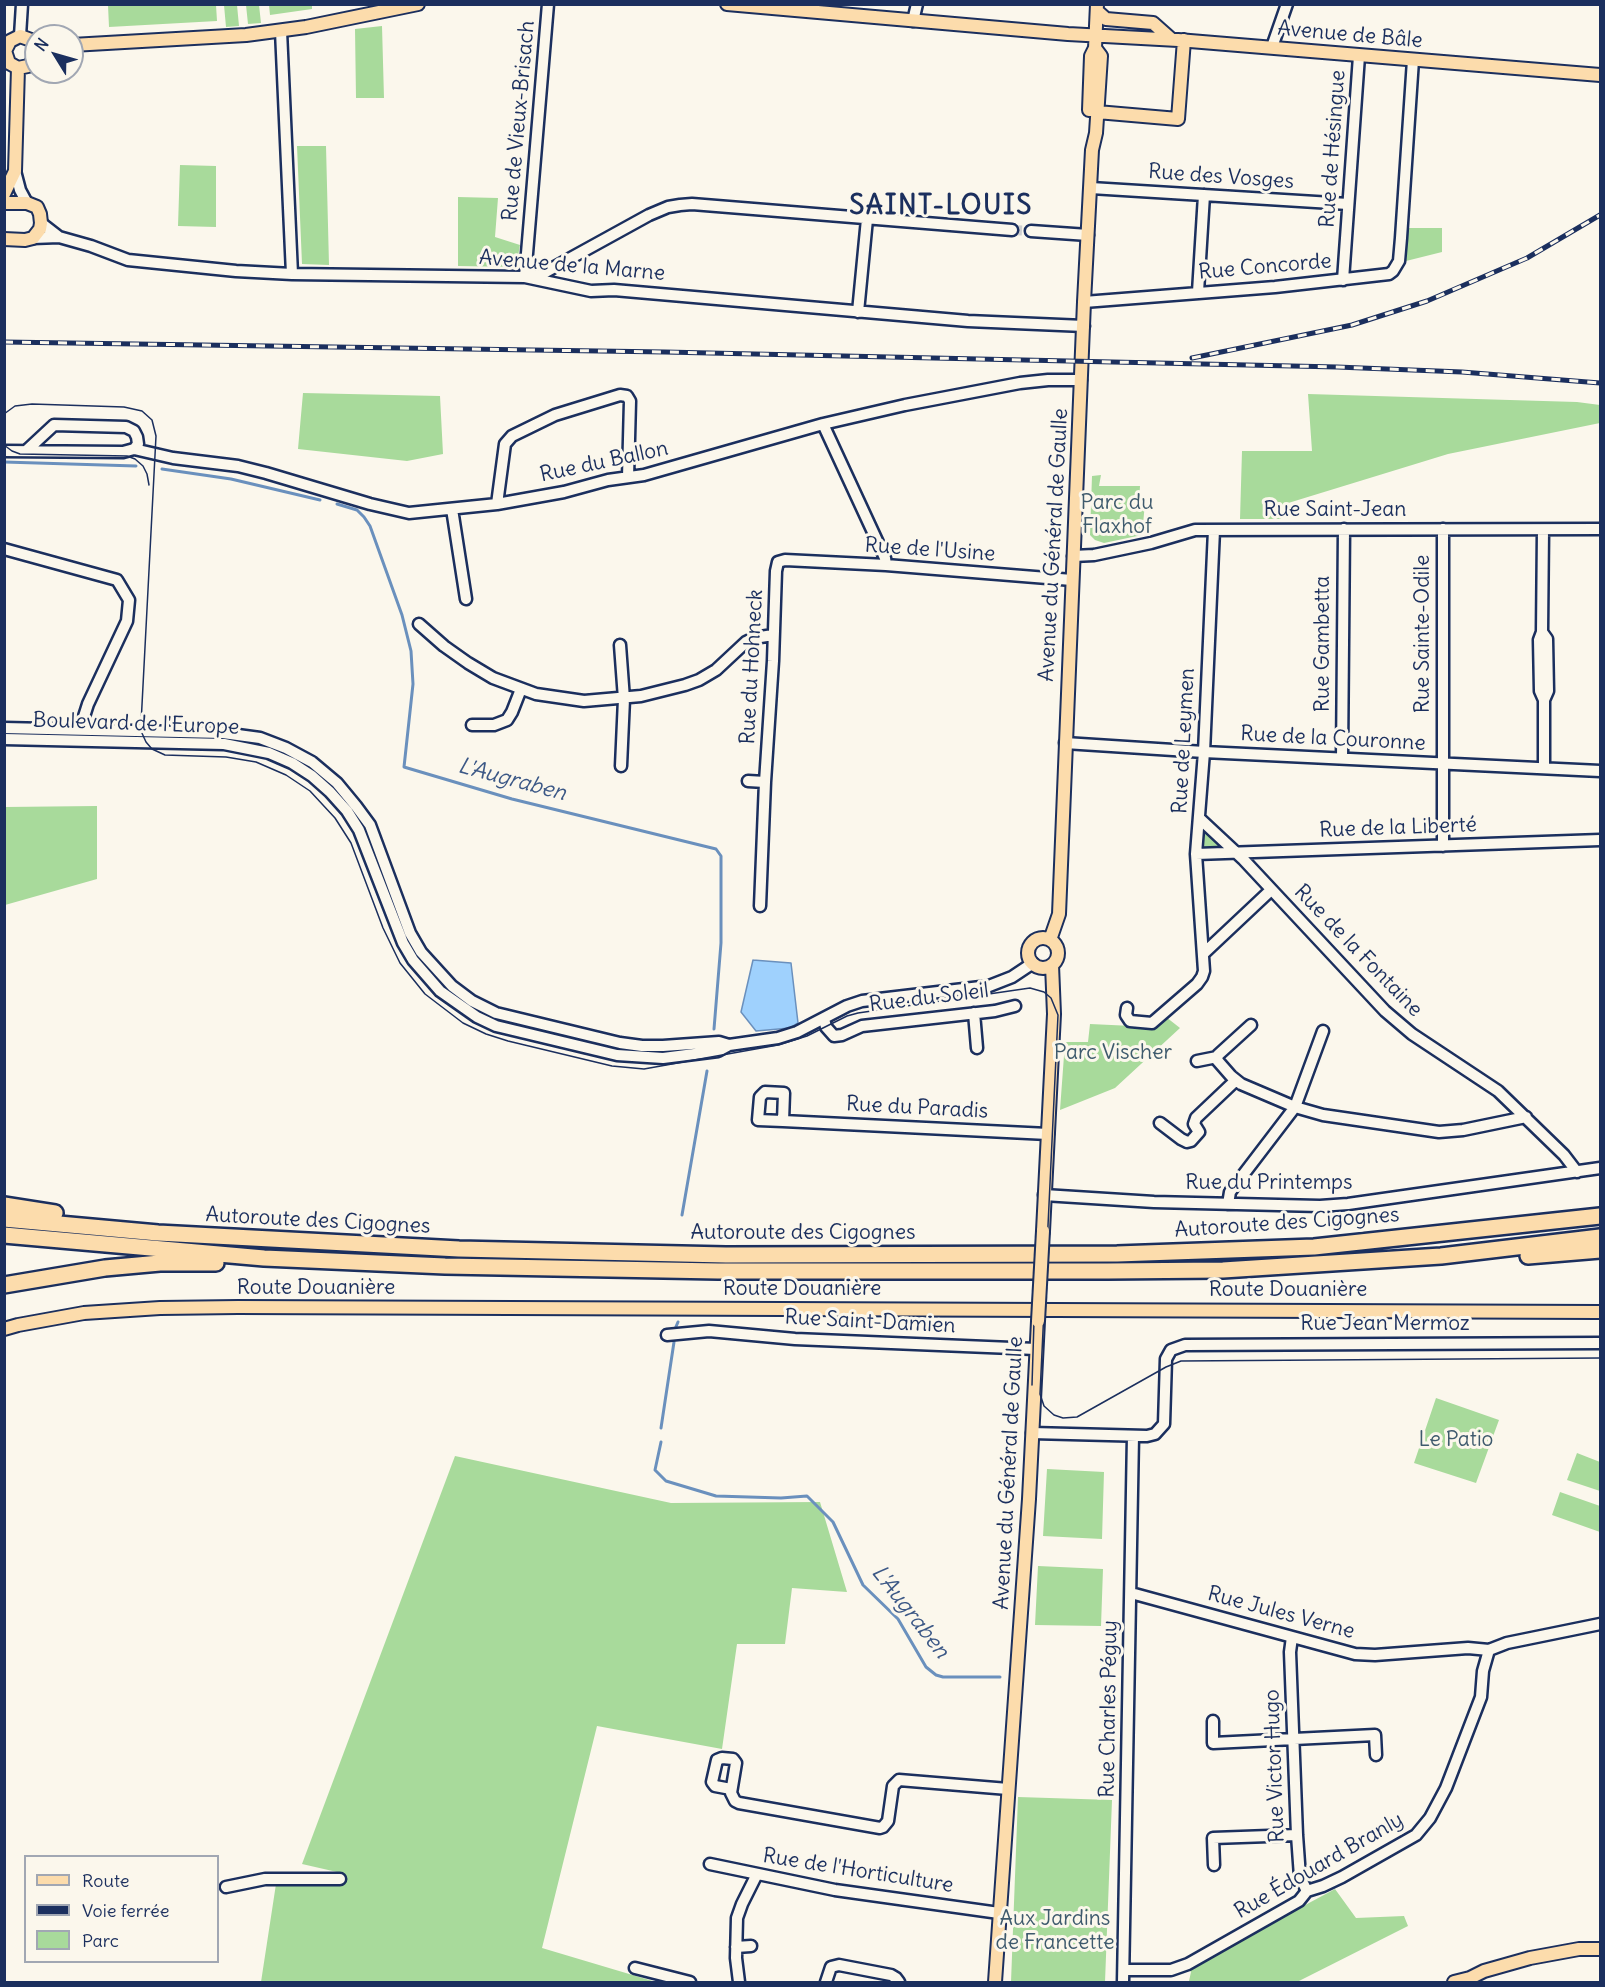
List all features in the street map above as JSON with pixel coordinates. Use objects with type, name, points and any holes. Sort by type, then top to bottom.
[{"type":"highway","points":[[4,1205],[40,1212],[134,1221],[158,1233]]},
{"type":"highway","name":"Autoroute des Cigognes","points":[[4,1219],[158,1233],[471,1250],[726,1255],[1117,1254],[1314,1247],[1600,1216]]},
{"type":"highway","name":"Autoroute des Cigognes","points":[[4,1235],[264,1258],[446,1266],[706,1271],[1223,1270],[1441,1256],[1600,1237]]},
{"type":"highway","points":[[1441,1256],[1496,1258],[1600,1250]]},
{"type":"highway","points":[[4,1285],[105,1268],[160,1263],[238,1262],[264,1258]]},
{"type":"main road","points":[[84,44],[246,35],[413,5]]},
{"type":"main road","name":"Avenue de Bâle","points":[[735,5],[1068,34],[1272,47],[1413,64],[1600,75]]},
{"type":"main road","points":[[1097,8],[1106,20],[1153,22],[1178,40],[1178,119],[1097,112]]},
{"type":"main road","name":"Avenue du Général de Gaulle","points":[[1092,150],[1089,132],[1091,56],[1095,48],[1097,8]]},
{"type":"main road","points":[[24,37],[20,36],[10,41],[5,51],[9,63],[18,68],[24,67]]},
{"type":"main road","name":"Avenue du Général de Gaulle","points":[[1050,940],[1059,914],[1084,302],[1092,150],[1101,56],[1095,48]]},
{"type":"main road","points":[[4,194],[15,171],[18,68]]},
{"type":"main road","points":[[4,203],[27,203],[37,207],[41,223],[40,229],[33,237],[25,240],[4,239]]},
{"type":"main road","points":[[1038,939],[1050,940],[1054,943],[1058,957],[1044,968],[1033,963],[1029,956],[1031,944],[1038,939]]},
{"type":"main road","name":"Avenue du Général de Gaulle","points":[[995,1983],[1032,1433],[1054,1014],[1052,964]]},
{"type":"main road","name":"Route Douanière","points":[[4,1329],[84,1313],[160,1308],[238,1307],[1600,1312]]},
{"type":"main road","points":[[1454,1983],[1484,1971],[1530,1958],[1579,1949],[1600,1949]]},
{"type":"street","points":[[20,36],[22,4]]},
{"type":"street","name":"Rue de Vieux-Brisach","points":[[525,277],[548,4]]},
{"type":"street","points":[[914,21],[917,4]]},
{"type":"street","points":[[1272,47],[1287,4]]},
{"type":"street","points":[[280,30],[292,274]]},
{"type":"street","name":"Rue de Hésingue","points":[[1343,280],[1359,56]]},
{"type":"street","name":"Rue Concorde","points":[[1084,302],[1389,274],[1396,268],[1399,256],[1413,64]]},
{"type":"street","points":[[15,171],[20,190],[27,203]]},
{"type":"street","name":"Rue des Vosges","points":[[1090,188],[1348,204]]},
{"type":"street","points":[[1198,292],[1204,195]]},
{"type":"street","points":[[525,277],[540,275],[668,207],[692,204],[1012,230]]},
{"type":"street","points":[[858,312],[867,219]]},
{"type":"street","name":"Avenue de la Marne","points":[[41,223],[59,237]]},
{"type":"street","points":[[1031,231],[1088,235]]},
{"type":"street","name":"Avenue de la Marne","points":[[33,237],[59,237],[128,260],[236,271],[292,274],[525,277],[591,291],[614,290],[968,321],[1084,326]]},
{"type":"street","points":[[551,268],[558,283]]},
{"type":"street","name":"Rue du Ballon","points":[[4,451],[123,452],[134,449],[173,458],[238,466],[409,513],[497,504],[657,472],[886,408],[1020,383],[1081,380]]},
{"type":"street","points":[[497,504],[505,444],[512,436],[555,415],[621,395],[627,396],[630,400],[628,477]]},
{"type":"street","points":[[823,424],[885,558],[886,565]]},
{"type":"street","points":[[26,451],[54,425],[126,427],[134,431],[137,437],[138,444],[134,449]]},
{"type":"street","points":[[452,509],[466,599]]},
{"type":"street","name":"Rue Gambetta","points":[[1342,758],[1344,529]]},
{"type":"street","name":"Rue Sainte-Odile","points":[[1443,529],[1443,846]]},
{"type":"street","name":"Rue Saint-Jean","points":[[1073,556],[1117,550],[1196,530],[1600,529]]},
{"type":"street","name":"Rue de Leymen","points":[[1127,1008],[1126,1015],[1130,1021],[1152,1023],[1190,991],[1202,977],[1203,954],[1196,854],[1204,752],[1214,530]]},
{"type":"street","points":[[1543,530],[1542,632],[1547,639],[1548,691],[1544,700],[1544,768]]},
{"type":"street","points":[[4,549],[117,580],[129,600],[127,621],[88,704],[80,729]]},
{"type":"street","name":"Rue de l'Usine","points":[[785,560],[886,565],[1072,580]]},
{"type":"street","name":"Rue du Hohneck","points":[[760,906],[777,566],[778,562],[785,560]]},
{"type":"street","points":[[419,624],[431,636],[468,663],[493,678],[521,689],[553,697],[584,700],[624,699],[666,691],[699,680],[716,669],[746,642],[753,638],[773,635]]},
{"type":"street","points":[[620,645],[624,699],[621,766]]},
{"type":"street","points":[[472,725],[494,725],[507,720],[521,689]]},
{"type":"street","name":"Boulevard de l'Europe","points":[[4,728],[232,734],[260,738],[286,748],[312,762],[337,783],[356,806],[369,825],[410,933],[421,952],[452,986],[472,1001],[496,1013],[620,1043],[663,1046],[719,1042],[729,1045]]},
{"type":"street","name":"Boulevard de l'Europe","points":[[4,740],[224,744],[269,753],[292,763],[312,776],[347,811],[366,844],[397,930],[408,951],[428,979],[440,991],[468,1011],[496,1026],[617,1055],[637,1058],[670,1058],[718,1050],[729,1045],[778,1038],[824,1019],[846,1006],[862,1001],[989,986],[1012,977],[1033,963]]},
{"type":"street","name":"Rue de la Couronne","points":[[1065,743],[1600,771]]},
{"type":"street","points":[[748,781],[765,782]]},
{"type":"street","name":"Rue de la Fontaine","points":[[1199,818],[1392,1017],[1412,1034],[1498,1091],[1564,1155],[1576,1172]]},
{"type":"street","name":"Rue de la Liberté","points":[[1196,854],[1600,840]]},
{"type":"street","points":[[1203,954],[1271,890]]},
{"type":"street","name":"Rue du Soleil","points":[[824,1019],[826,1027],[834,1036],[862,1026],[974,1014],[1015,1006]]},
{"type":"street","points":[[974,1014],[977,1048]]},
{"type":"street","points":[[1197,1061],[1217,1057],[1251,1025]]},
{"type":"street","points":[[1228,1204],[1230,1192],[1295,1107],[1323,1031]]},
{"type":"street","points":[[1217,1057],[1218,1062],[1235,1080],[1248,1088],[1295,1107],[1323,1115],[1439,1132],[1463,1130],[1526,1117]]},
{"type":"street","points":[[1160,1123],[1181,1139],[1191,1141],[1199,1132],[1194,1124],[1196,1118],[1235,1080]]},
{"type":"street","name":"Rue du Paradis","points":[[783,1121],[1048,1134]]},
{"type":"street","name":"Rue du Printemps","points":[[1044,1196],[1228,1204],[1348,1204],[1600,1168]]},
{"type":"street","name":"Rue Saint-Damien","points":[[667,1335],[709,1331],[795,1339],[1036,1349]]},
{"type":"street","name":"Rue Jean Mermoz","points":[[1133,1436],[1147,1437],[1155,1434],[1164,1424],[1166,1364],[1171,1350],[1185,1344],[1600,1343]]},
{"type":"street","points":[[1032,1433],[1133,1436]]},
{"type":"street","name":"Rue Charles Péguy","points":[[1123,1983],[1133,1436]]},
{"type":"street","name":"Rue Jules Verne","points":[[1131,1593],[1355,1654],[1375,1655],[1468,1648],[1490,1650],[1507,1643],[1600,1624]]},
{"type":"street","name":"Rue Victor Hugo","points":[[1292,1637],[1290,1652],[1297,1835],[1300,1877],[1307,1891]]},
{"type":"street","name":"Rue Édouard Branly","points":[[1124,1970],[1179,1968],[1299,1901],[1307,1891],[1323,1886],[1416,1835],[1430,1818],[1446,1788],[1481,1697],[1483,1671],[1490,1650]]},
{"type":"street","points":[[1213,1721],[1213,1743],[1375,1735],[1376,1755]]},
{"type":"street","points":[[731,1790],[732,1797],[739,1803],[880,1828],[888,1821],[893,1786],[899,1780],[1008,1790]]},
{"type":"street","points":[[1214,1865],[1213,1838],[1297,1835]]},
{"type":"street","name":"Rue de l'Horticulture","points":[[710,1864],[835,1890],[999,1912]]},
{"type":"street","points":[[739,1983],[736,1947],[739,1910],[757,1874]]},
{"type":"street","points":[[226,1887],[265,1880],[340,1879]]},
{"type":"street","points":[[736,1947],[751,1946]]},
{"type":"street","points":[[826,1983],[831,1967],[839,1965],[891,1975],[896,1977],[899,1983]]},
{"type":"street","points":[[635,1968],[690,1983]]},
{"type":"green space","points":[[108,5],[216,5],[217,21],[109,27]]},
{"type":"green space","points":[[224,5],[237,5],[239,26],[226,27]]},
{"type":"green space","points":[[246,5],[259,5],[261,23],[248,24]]},
{"type":"green space","points":[[269,5],[312,5],[312,9],[270,15]]},
{"type":"green space","points":[[382,26],[384,98],[356,98],[355,29]]},
{"type":"green space","points":[[297,146],[326,146],[329,265],[302,264]]},
{"type":"green space","points":[[180,165],[216,166],[216,227],[178,226]]},
{"type":"green space","points":[[458,197],[498,198],[495,237],[520,245],[516,267],[458,266]]},
{"type":"green space","points":[[1408,228],[1442,228],[1442,252],[1406,261]]},
{"type":"green space","points":[[303,393],[440,396],[443,454],[407,461],[298,449]]},
{"type":"green space","points":[[1308,394],[1577,402],[1600,405],[1600,423],[1448,454],[1285,504],[1281,519],[1240,519],[1242,451],[1312,451]]},
{"type":"green space","name":"Parc du Flaxhof","points":[[1101,475],[1099,486],[1140,486],[1139,502],[1145,503],[1142,535],[1104,543],[1095,540],[1090,535],[1092,476]]},
{"type":"green space","points":[[97,806],[97,879],[5,905],[5,807]]},
{"type":"green space","points":[[1204,833],[1225,849],[1203,848]]},
{"type":"green space","name":"Parc Vischer","points":[[1166,1017],[1180,1028],[1115,1088],[1060,1110],[1065,1042],[1088,1042],[1090,1024],[1154,1027]]},
{"type":"green space","name":"Le Patio","points":[[1436,1398],[1499,1420],[1476,1483],[1414,1463]]},
{"type":"green space","points":[[1577,1453],[1600,1462],[1600,1491],[1567,1480]]},
{"type":"green space","points":[[455,1456],[671,1503],[820,1502],[847,1592],[792,1588],[785,1644],[737,1644],[722,1749],[597,1726],[542,1948],[656,1982],[261,1982],[276,1884],[337,1872],[302,1864]]},
{"type":"green space","points":[[1047,1469],[1104,1472],[1102,1539],[1043,1536]]},
{"type":"green space","points":[[1560,1492],[1600,1506],[1600,1532],[1552,1515]]},
{"type":"green space","points":[[1038,1566],[1103,1569],[1101,1626],[1035,1625]]},
{"type":"green space","name":"Aux Jardins de Francette","points":[[1018,1797],[1112,1800],[1105,1982],[1011,1982]]},
{"type":"green space","points":[[1335,1889],[1356,1918],[1404,1916],[1408,1926],[1297,1982],[1189,1981],[1191,1972],[1188,1968]]},
{"type":"water","points":[[753,960],[791,963],[798,1023],[790,1028],[756,1031],[741,1012]]},
{"type":"waterway","name":"L'Augraben","points":[[4,462],[136,466]]},
{"type":"waterway","name":"L'Augraben","points":[[162,469],[231,479],[320,500]]},
{"type":"waterway","name":"L'Augraben","points":[[337,504],[357,510],[370,526],[402,615],[411,651],[413,684],[404,767],[512,799],[716,849],[721,856],[721,943],[714,1029]]},
{"type":"waterway","name":"L'Augraben","points":[[682,1215],[707,1071]]},
{"type":"waterway","name":"L'Augraben","points":[[675,1329],[678,1322]]},
{"type":"waterway","name":"L'Augraben","points":[[661,1428],[674,1342]]},
{"type":"waterway","name":"L'Augraben","points":[[661,1442],[655,1470],[666,1481],[716,1496],[781,1498],[807,1496],[833,1522],[863,1585],[898,1619],[926,1667],[936,1675],[943,1677],[1000,1677]]},
{"type":"tunnel","points":[[1012,230],[1031,231]]},
{"type":"tram line","points":[[4,414],[15,406],[32,404],[124,407],[142,411],[152,420],[156,436],[141,724],[141,731],[146,742],[152,749],[165,755],[226,757],[256,762],[286,775],[310,791],[335,818],[351,843],[383,928],[400,963],[425,994],[463,1023],[508,1041],[612,1066],[644,1069],[778,1045],[807,1036],[858,1013],[1030,988],[1044,992],[1051,998],[1058,1015],[1040,1394],[1044,1406],[1054,1415],[1063,1418],[1077,1417],[1166,1367],[1181,1361],[1600,1358]]},
{"type":"tram line","points":[[4,445],[20,454],[127,456],[143,466],[149,485]]},
{"type":"tram line","points":[[1032,1385],[1035,1289]]},
{"type":"railway","points":[[1192,358],[1352,325],[1427,301],[1527,258],[1600,215]]},
{"type":"railway","points":[[4,342],[665,352],[1337,367],[1462,372],[1600,383]]},
{"type":"district","name":"SAINT-LOUIS","points":[[941,206]]}]
